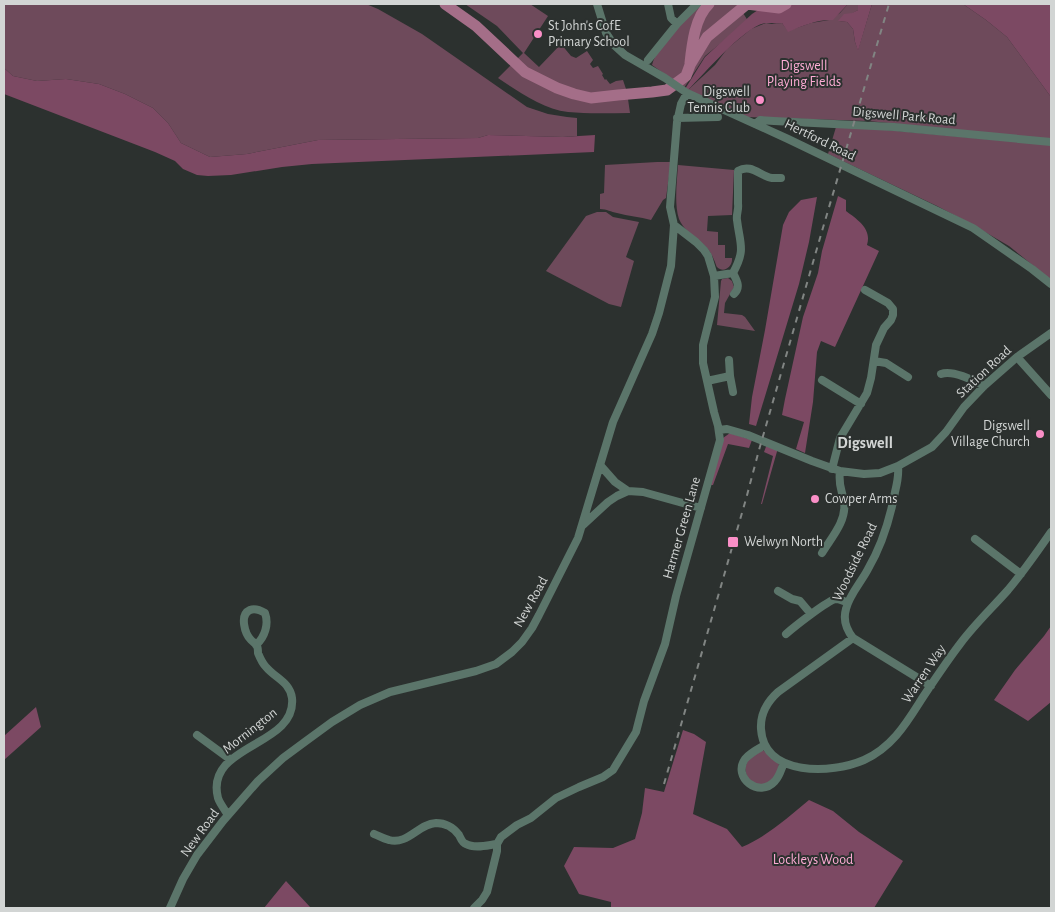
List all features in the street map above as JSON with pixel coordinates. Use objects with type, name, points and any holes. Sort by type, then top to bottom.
[{"type":"street","name":"Hertford Road","points":[[597,4],[606,33],[614,45],[625,55],[687,93],[973,228],[1019,259],[1051,284]]},
{"type":"street","points":[[668,4],[672,18],[678,24]]},
{"type":"street","points":[[648,60],[697,4]]},
{"type":"street","points":[[674,225],[670,202],[674,146],[678,118],[687,93]]},
{"type":"street","points":[[678,118],[718,117]]},
{"type":"street","name":"Digswell Park Road","points":[[756,124],[760,120],[774,120],[894,127],[1051,142]]},
{"type":"street","points":[[733,273],[741,253],[736,217],[739,208],[738,171],[742,168],[749,168],[772,178],[781,178]]},
{"type":"street","name":"Harmer Green Lane","points":[[497,844],[508,831],[531,818],[556,798],[603,777],[613,770],[636,732],[645,698],[665,644],[676,596],[720,440],[703,363],[703,345],[715,297],[712,266],[704,250],[674,225]]},
{"type":"street","name":"New Road","points":[[170,908],[197,855],[228,815],[258,781],[283,758],[332,722],[360,705],[390,692],[476,671],[496,664],[522,642],[532,628],[577,541],[613,422],[660,313],[671,266],[674,225]]},
{"type":"street","points":[[714,276],[733,273]]},
{"type":"street","points":[[733,273],[738,284],[737,291],[734,294]]},
{"type":"street","points":[[832,468],[840,438],[867,393],[876,345],[884,328],[893,317],[893,312],[888,303],[865,290]]},
{"type":"street","name":"Station Road","points":[[719,430],[727,429],[748,435],[840,471],[871,474],[888,470],[932,447],[964,407],[984,386],[1018,357],[1051,333]]},
{"type":"street","points":[[1018,357],[1051,395]]},
{"type":"street","points":[[729,360],[733,392]]},
{"type":"street","points":[[874,361],[886,363],[908,377]]},
{"type":"street","points":[[941,374],[954,374],[984,386]]},
{"type":"street","points":[[707,381],[730,376]]},
{"type":"street","points":[[822,380],[861,404]]},
{"type":"street","points":[[600,465],[628,491]]},
{"type":"street","name":"Woodside Road","points":[[853,638],[848,632],[845,622],[845,611],[868,570],[885,532],[892,511],[898,481],[898,466]]},
{"type":"street","points":[[822,552],[844,514],[844,500],[839,483],[840,471]]},
{"type":"street","points":[[582,526],[608,502],[628,491],[643,492],[701,508]]},
{"type":"street","name":"Warren Way","points":[[784,763],[798,767],[828,768],[851,764],[871,756],[887,746],[906,725],[960,642],[1021,574],[1051,532]]},
{"type":"street","points":[[975,539],[1021,574]]},
{"type":"street","points":[[778,591],[800,601],[811,614]]},
{"type":"street","points":[[786,634],[811,614],[833,600],[837,599],[848,603]]},
{"type":"street","points":[[765,745],[751,754],[742,767],[743,774],[749,784],[759,788],[765,788],[776,781],[784,763],[773,756],[765,745],[761,730],[764,710],[772,698],[853,638],[931,686]]},
{"type":"street","name":"Mornington","points":[[228,815],[218,800],[218,778],[222,769],[231,760],[266,738],[285,723],[292,709],[289,690],[282,679],[261,661],[256,645]]},
{"type":"street","points":[[197,735],[231,760]]},
{"type":"street","points":[[374,834],[388,840],[398,841],[410,836],[424,826],[435,823],[454,829],[466,845],[497,844],[487,892],[474,908]]},
{"type":"green space","points":[[4,4],[366,4],[422,34],[527,107],[548,114],[577,118],[577,136],[488,135],[478,138],[318,140],[247,154],[210,157],[181,143],[168,123],[153,108],[125,94],[99,84],[66,79],[37,81],[13,76],[4,68]]},
{"type":"green space","points":[[465,4],[530,4],[548,16],[524,53],[539,67],[561,44],[571,56],[576,58],[587,51],[593,60],[590,64],[593,68],[598,66],[605,80],[610,84],[623,80],[630,113],[583,113],[559,110],[532,99],[498,78],[523,53],[497,26]]},
{"type":"green space","points":[[702,4],[746,4],[740,8],[748,21],[705,56],[684,88],[652,65],[655,56],[666,39]]},
{"type":"green space","points":[[767,4],[853,4],[847,5],[833,20],[804,25],[788,32],[782,23],[766,23],[758,26],[737,41],[714,62],[688,90],[685,89],[705,57],[752,14]]},
{"type":"green space","name":"Digswell Playing Fields","points":[[858,4],[858,10],[839,21],[847,22],[853,29],[858,50],[872,4],[963,4],[986,20],[1007,37],[1051,97],[1051,139],[868,121],[745,117],[688,90],[715,65],[727,49],[751,29],[766,23],[782,23],[788,31],[811,23],[829,20],[840,13],[847,5]]},
{"type":"green space","points":[[858,4],[872,4],[858,51],[853,29],[847,22],[838,21],[844,14],[858,10]]},
{"type":"green space","points":[[963,4],[1051,4],[1051,97],[1007,37]]},
{"type":"green space","points":[[4,68],[13,76],[37,81],[66,79],[99,84],[125,94],[153,108],[168,123],[181,143],[210,157],[247,154],[318,140],[478,138],[488,135],[563,137],[595,135],[594,152],[312,164],[231,175],[197,175],[183,169],[175,161],[155,152],[4,94]]},
{"type":"green space","points":[[836,127],[1051,145],[1051,280],[1009,246],[973,225],[828,154]]},
{"type":"green space","points":[[671,162],[666,198],[651,220],[600,209],[600,194],[604,193],[605,165]]},
{"type":"green space","points":[[678,165],[734,170],[732,215],[708,216],[707,231],[718,232],[718,245],[725,245],[725,258],[732,258],[728,268],[722,270],[717,267],[712,255],[705,246],[685,229],[679,219],[676,200]]},
{"type":"green space","points":[[838,196],[846,200],[846,211],[859,221],[866,230],[868,234],[867,245],[879,251],[835,347],[821,341],[817,352],[813,402],[805,453],[796,449],[804,422],[782,415],[803,317],[818,273],[822,251]]},
{"type":"green space","points":[[817,197],[799,284],[756,426],[749,424],[752,397],[783,225],[789,212],[801,200]]},
{"type":"green space","points":[[597,212],[606,212],[613,217],[639,222],[626,257],[634,261],[621,307],[609,304],[546,271],[586,216]]},
{"type":"green space","points":[[728,278],[732,281],[734,287],[725,303],[724,313],[742,315],[755,331],[717,325],[721,281]]},
{"type":"green space","points":[[730,433],[752,440],[749,448],[728,444],[713,485],[710,485],[723,438]]},
{"type":"green space","points":[[767,444],[778,448],[761,504],[773,456],[764,452]]},
{"type":"green space","points":[[1051,626],[1051,702],[1028,721],[994,700],[1015,670]]},
{"type":"green space","points":[[36,707],[41,727],[4,760],[4,736]]},
{"type":"green space","name":"Lockleys Wood","points":[[683,730],[694,734],[706,742],[693,814],[727,829],[742,847],[769,832],[809,800],[833,811],[859,832],[903,861],[874,908],[611,908],[611,902],[579,894],[564,866],[574,847],[613,848],[635,839],[642,813],[645,788],[664,792]]},
{"type":"green space","points":[[763,750],[779,763],[779,768],[774,779],[759,786],[747,778],[745,768],[748,759]]},
{"type":"green space","points":[[286,881],[311,908],[264,908]]},
{"type":"waterway","points":[[445,4],[476,26],[525,72],[557,88],[591,98],[667,90],[686,76],[690,65],[707,37],[747,4],[779,8],[786,4]]},
{"type":"waterway","points":[[690,63],[697,23],[704,9],[709,4]]},
{"type":"railway","points":[[664,784],[889,4]]},
{"type":"place","name":"St John's CofE Primary School","points":[[538,34]]},
{"type":"place","name":"Digswell Tennis Club","points":[[760,100]]},
{"type":"place","name":"Digswell Village Church","points":[[1040,434]]},
{"type":"place","name":"Cowper Arms","points":[[815,499]]},
{"type":"place","name":"Welwyn North","points":[[733,542]]},
{"type":"district","name":"Digswell","points":[[865,443]]}]
